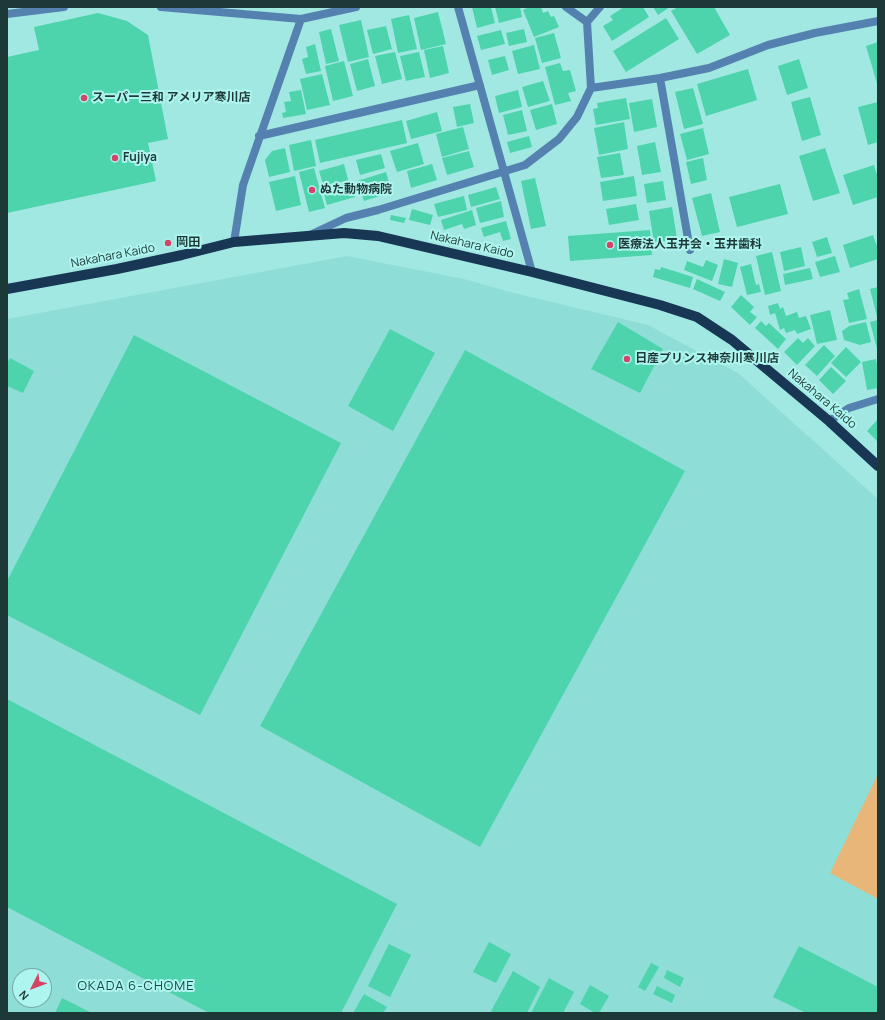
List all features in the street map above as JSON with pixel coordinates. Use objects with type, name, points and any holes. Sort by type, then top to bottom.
[{"type":"main road","name":"Nakahara Kaido","points":[[7,289],[117,269],[234,242],[344,233],[378,236],[532,272],[660,305],[697,317],[732,340],[829,421],[878,466]]},
{"type":"street","points":[[7,14],[64,7]]},
{"type":"street","points":[[161,7],[301,19],[356,7]]},
{"type":"street","points":[[458,7],[532,272]]},
{"type":"street","points":[[566,7],[587,22]]},
{"type":"street","points":[[312,235],[346,218],[378,210],[525,165],[559,139],[576,117],[591,88],[587,22],[600,7]]},
{"type":"street","points":[[234,242],[243,185],[301,19]]},
{"type":"street","points":[[591,88],[660,78],[709,68],[768,45],[815,33],[878,21]]},
{"type":"street","points":[[660,78],[690,250]]},
{"type":"street","points":[[259,136],[480,85]]},
{"type":"street","points":[[829,421],[849,408],[878,399]]},
{"type":"shaded area","points":[[347,256],[464,279],[510,292],[648,325],[738,373],[878,499],[878,1013],[7,1013],[7,319]]},
{"type":"shaded area","points":[[878,774],[878,899],[830,873]]},
{"type":"building","points":[[472,7],[491,7],[495,23],[477,28]]},
{"type":"building","points":[[495,7],[520,7],[522,17],[499,23]]},
{"type":"building","points":[[529,7],[541,7],[543,13],[548,11],[551,17],[554,16],[559,27],[534,37],[523,10]]},
{"type":"building","points":[[624,7],[643,7],[649,17],[612,41],[603,26],[613,20],[610,16]]},
{"type":"building","points":[[653,7],[670,7],[658,15]]},
{"type":"building","points":[[678,7],[714,7],[730,35],[697,54],[671,11]]},
{"type":"building","points":[[438,12],[446,44],[421,50],[414,18]]},
{"type":"building","name":"スーパー三和 アメリア寒川店","points":[[98,13],[127,21],[148,35],[168,139],[148,143],[156,181],[7,213],[7,57],[39,50],[34,27]]},
{"type":"building","points":[[409,15],[417,49],[398,53],[391,19]]},
{"type":"building","points":[[666,18],[679,39],[626,72],[613,51]]},
{"type":"building","points":[[361,20],[369,57],[348,62],[339,25]]},
{"type":"building","points":[[386,26],[392,49],[373,54],[367,30]]},
{"type":"building","points":[[331,29],[339,61],[326,64],[319,32]]},
{"type":"building","points":[[524,29],[527,42],[509,46],[506,33]]},
{"type":"building","points":[[501,30],[505,44],[481,50],[477,36]]},
{"type":"building","points":[[554,33],[561,58],[542,63],[535,38]]},
{"type":"building","points":[[878,42],[878,87],[866,46]]},
{"type":"building","points":[[315,44],[321,71],[306,74],[302,59],[308,57],[306,47]]},
{"type":"building","points":[[534,45],[540,69],[518,74],[512,51]]},
{"type":"building","points":[[443,46],[449,73],[430,78],[424,50]]},
{"type":"building","points":[[395,52],[402,79],[382,84],[375,56]]},
{"type":"building","points":[[419,52],[425,77],[406,81],[400,56]]},
{"type":"building","points":[[505,56],[509,70],[492,75],[488,60]]},
{"type":"building","points":[[368,59],[375,86],[357,91],[350,64]]},
{"type":"building","points":[[799,59],[808,88],[787,95],[778,66]]},
{"type":"building","points":[[344,61],[353,96],[333,101],[325,66]]},
{"type":"building","points":[[560,63],[563,71],[570,70],[576,91],[568,93],[571,101],[555,105],[545,67]]},
{"type":"building","points":[[748,69],[757,100],[706,116],[697,84]]},
{"type":"building","points":[[322,74],[330,105],[307,110],[300,79]]},
{"type":"building","points":[[543,81],[550,101],[528,107],[522,87]]},
{"type":"building","points":[[693,88],[703,124],[684,129],[675,92]]},
{"type":"building","points":[[301,90],[306,114],[283,118],[282,113],[286,112],[284,102],[291,101],[289,92]]},
{"type":"building","points":[[518,90],[522,107],[499,113],[495,96]]},
{"type":"building","points":[[810,97],[821,135],[802,141],[791,102]]},
{"type":"building","points":[[626,98],[630,119],[596,125],[593,109],[598,108],[597,103]]},
{"type":"building","points":[[652,99],[657,127],[634,132],[629,103]]},
{"type":"building","points":[[878,102],[878,142],[868,145],[858,107]]},
{"type":"building","points":[[470,104],[474,123],[457,127],[453,107]]},
{"type":"building","points":[[552,104],[557,124],[536,130],[530,110]]},
{"type":"building","points":[[522,110],[527,131],[508,135],[503,115]]},
{"type":"building","points":[[437,112],[442,131],[411,139],[406,121]]},
{"type":"building","points":[[402,120],[407,143],[320,163],[315,140]]},
{"type":"building","points":[[624,122],[628,149],[599,155],[594,128]]},
{"type":"building","points":[[463,127],[469,149],[442,157],[436,134]]},
{"type":"building","points":[[703,128],[709,154],[687,160],[680,134]]},
{"type":"building","points":[[529,136],[532,147],[510,153],[507,142]]},
{"type":"building","points":[[311,140],[316,166],[294,171],[289,145]]},
{"type":"building","points":[[655,142],[661,172],[642,175],[637,146]]},
{"type":"building","points":[[418,143],[424,164],[397,172],[390,151]]},
{"type":"building","points":[[285,148],[290,172],[269,177],[265,160],[272,151]]},
{"type":"building","points":[[825,148],[840,193],[813,201],[799,156]]},
{"type":"building","points":[[469,151],[474,167],[447,175],[442,158]]},
{"type":"building","points":[[620,153],[624,175],[601,178],[597,157]]},
{"type":"building","points":[[381,154],[385,168],[360,175],[356,160]]},
{"type":"building","points":[[703,158],[707,180],[691,184],[686,162]]},
{"type":"building","points":[[344,164],[348,180],[324,187],[319,171]]},
{"type":"building","points":[[432,164],[437,180],[411,188],[407,171]]},
{"type":"building","points":[[874,165],[878,178],[878,197],[853,205],[843,175]]},
{"type":"building","name":"ぬた動物病院","points":[[314,168],[325,208],[309,212],[299,172]]},
{"type":"building","points":[[386,172],[392,192],[364,201],[357,181]]},
{"type":"building","points":[[295,176],[301,205],[276,211],[269,182]]},
{"type":"building","points":[[634,176],[637,196],[603,201],[600,182]]},
{"type":"building","points":[[535,178],[546,226],[531,229],[521,181]]},
{"type":"building","points":[[663,181],[666,200],[647,203],[644,184]]},
{"type":"building","points":[[351,182],[355,197],[327,205],[323,190]]},
{"type":"building","points":[[780,184],[788,214],[737,227],[729,197]]},
{"type":"building","points":[[496,187],[500,199],[471,207],[468,195]]},
{"type":"building","points":[[711,193],[720,232],[702,236],[692,198]]},
{"type":"building","points":[[464,196],[467,210],[438,217],[434,204]]},
{"type":"building","points":[[501,201],[504,217],[480,223],[476,208]]},
{"type":"building","points":[[636,204],[639,220],[609,225],[606,209]]},
{"type":"building","points":[[672,207],[677,239],[654,243],[649,211]]},
{"type":"building","points":[[412,209],[433,215],[430,225],[409,220]]},
{"type":"building","points":[[472,210],[476,225],[464,229],[462,224],[444,230],[441,220]]},
{"type":"building","points":[[391,215],[406,218],[404,223],[390,220]]},
{"type":"building","points":[[506,221],[511,239],[503,241],[500,232],[484,237],[481,228]]},
{"type":"building","name":"医療法人玉井会・玉井歯科","points":[[650,230],[652,255],[570,261],[568,236]]},
{"type":"building","points":[[873,235],[878,249],[878,259],[850,268],[843,245]]},
{"type":"building","points":[[827,237],[832,253],[817,257],[812,242]]},
{"type":"building","points":[[801,247],[805,266],[784,271],[780,252]]},
{"type":"building","points":[[772,252],[781,291],[765,295],[756,256]]},
{"type":"building","points":[[835,256],[840,272],[820,277],[815,262]]},
{"type":"building","points":[[724,259],[738,263],[732,287],[718,284]]},
{"type":"building","points":[[706,260],[718,265],[712,281],[684,270],[687,261],[703,267]]},
{"type":"building","points":[[751,264],[756,285],[759,284],[761,292],[747,295],[740,267]]},
{"type":"building","points":[[661,267],[693,277],[690,288],[653,277],[655,269],[660,270]]},
{"type":"building","points":[[810,268],[813,279],[785,285],[783,274]]},
{"type":"building","points":[[697,279],[725,292],[720,301],[693,289]]},
{"type":"building","points":[[878,287],[878,317],[877,317],[870,289]]},
{"type":"building","points":[[859,289],[867,319],[849,323],[843,300],[849,299],[847,293]]},
{"type":"building","points":[[741,295],[754,307],[750,312],[757,317],[750,325],[731,307]]},
{"type":"building","points":[[778,303],[780,309],[783,307],[786,316],[797,312],[799,318],[806,316],[811,329],[797,334],[795,330],[786,333],[784,328],[780,330],[775,313],[770,315],[768,306]]},
{"type":"building","points":[[830,310],[837,340],[817,344],[810,315]]},
{"type":"building","points":[[878,320],[878,349],[877,349],[870,322]]},
{"type":"building","points":[[761,321],[766,326],[769,323],[786,339],[778,349],[755,328]]},
{"type":"building","name":"日産プリンス神奈川寒川店","points":[[618,322],[663,349],[640,393],[591,369]]},
{"type":"building","points":[[866,322],[871,342],[860,345],[844,340],[842,331],[849,326]]},
{"type":"building","points":[[390,329],[435,353],[393,431],[348,406]]},
{"type":"building","points":[[134,335],[341,443],[200,715],[7,615],[7,581]]},
{"type":"building","points":[[798,338],[803,343],[808,338],[815,346],[797,365],[784,352]]},
{"type":"building","points":[[824,345],[835,356],[817,376],[805,365]]},
{"type":"building","points":[[846,347],[861,362],[846,377],[831,363]]},
{"type":"building","points":[[465,350],[685,471],[480,847],[260,726]]},
{"type":"building","points":[[10,358],[34,371],[23,393],[7,386],[7,363]]},
{"type":"building","points":[[876,359],[878,370],[878,388],[867,390],[862,362]]},
{"type":"building","points":[[831,367],[846,381],[833,394],[819,380]]},
{"type":"building","points":[[878,419],[878,442],[867,431]]},
{"type":"building","points":[[7,699],[397,904],[341,1013],[209,1013],[7,907]]},
{"type":"building","points":[[489,942],[511,954],[496,983],[473,972]]},
{"type":"building","points":[[389,944],[411,955],[390,997],[368,986]]},
{"type":"building","points":[[799,946],[878,987],[878,1013],[806,1013],[773,997]]},
{"type":"building","points":[[651,963],[659,967],[645,991],[638,987]]},
{"type":"building","points":[[667,970],[684,978],[680,987],[664,978]]},
{"type":"building","points":[[513,971],[540,987],[527,1013],[490,1013]]},
{"type":"building","points":[[549,978],[574,992],[563,1013],[531,1013]]},
{"type":"building","points":[[590,985],[609,996],[599,1013],[595,1013],[580,1004]]},
{"type":"building","points":[[657,986],[675,995],[672,1003],[653,994]]},
{"type":"building","points":[[364,994],[387,1007],[383,1013],[353,1013]]},
{"type":"building","points":[[62,998],[92,1013],[55,1013]]},
{"type":"place","name":"スーパー三和 アメリア寒川店","points":[[84,98]]},
{"type":"place","name":"Fujiya","points":[[115,158]]},
{"type":"place","name":"ぬた動物病院","points":[[312,190]]},
{"type":"place","name":"岡田","points":[[168,243]]},
{"type":"place","name":"医療法人玉井会・玉井歯科","points":[[610,245]]},
{"type":"place","name":"日産プリンス神奈川寒川店","points":[[627,359]]},
{"type":"district","name":"OKADA 6-CHOME","points":[[136,986]]}]
